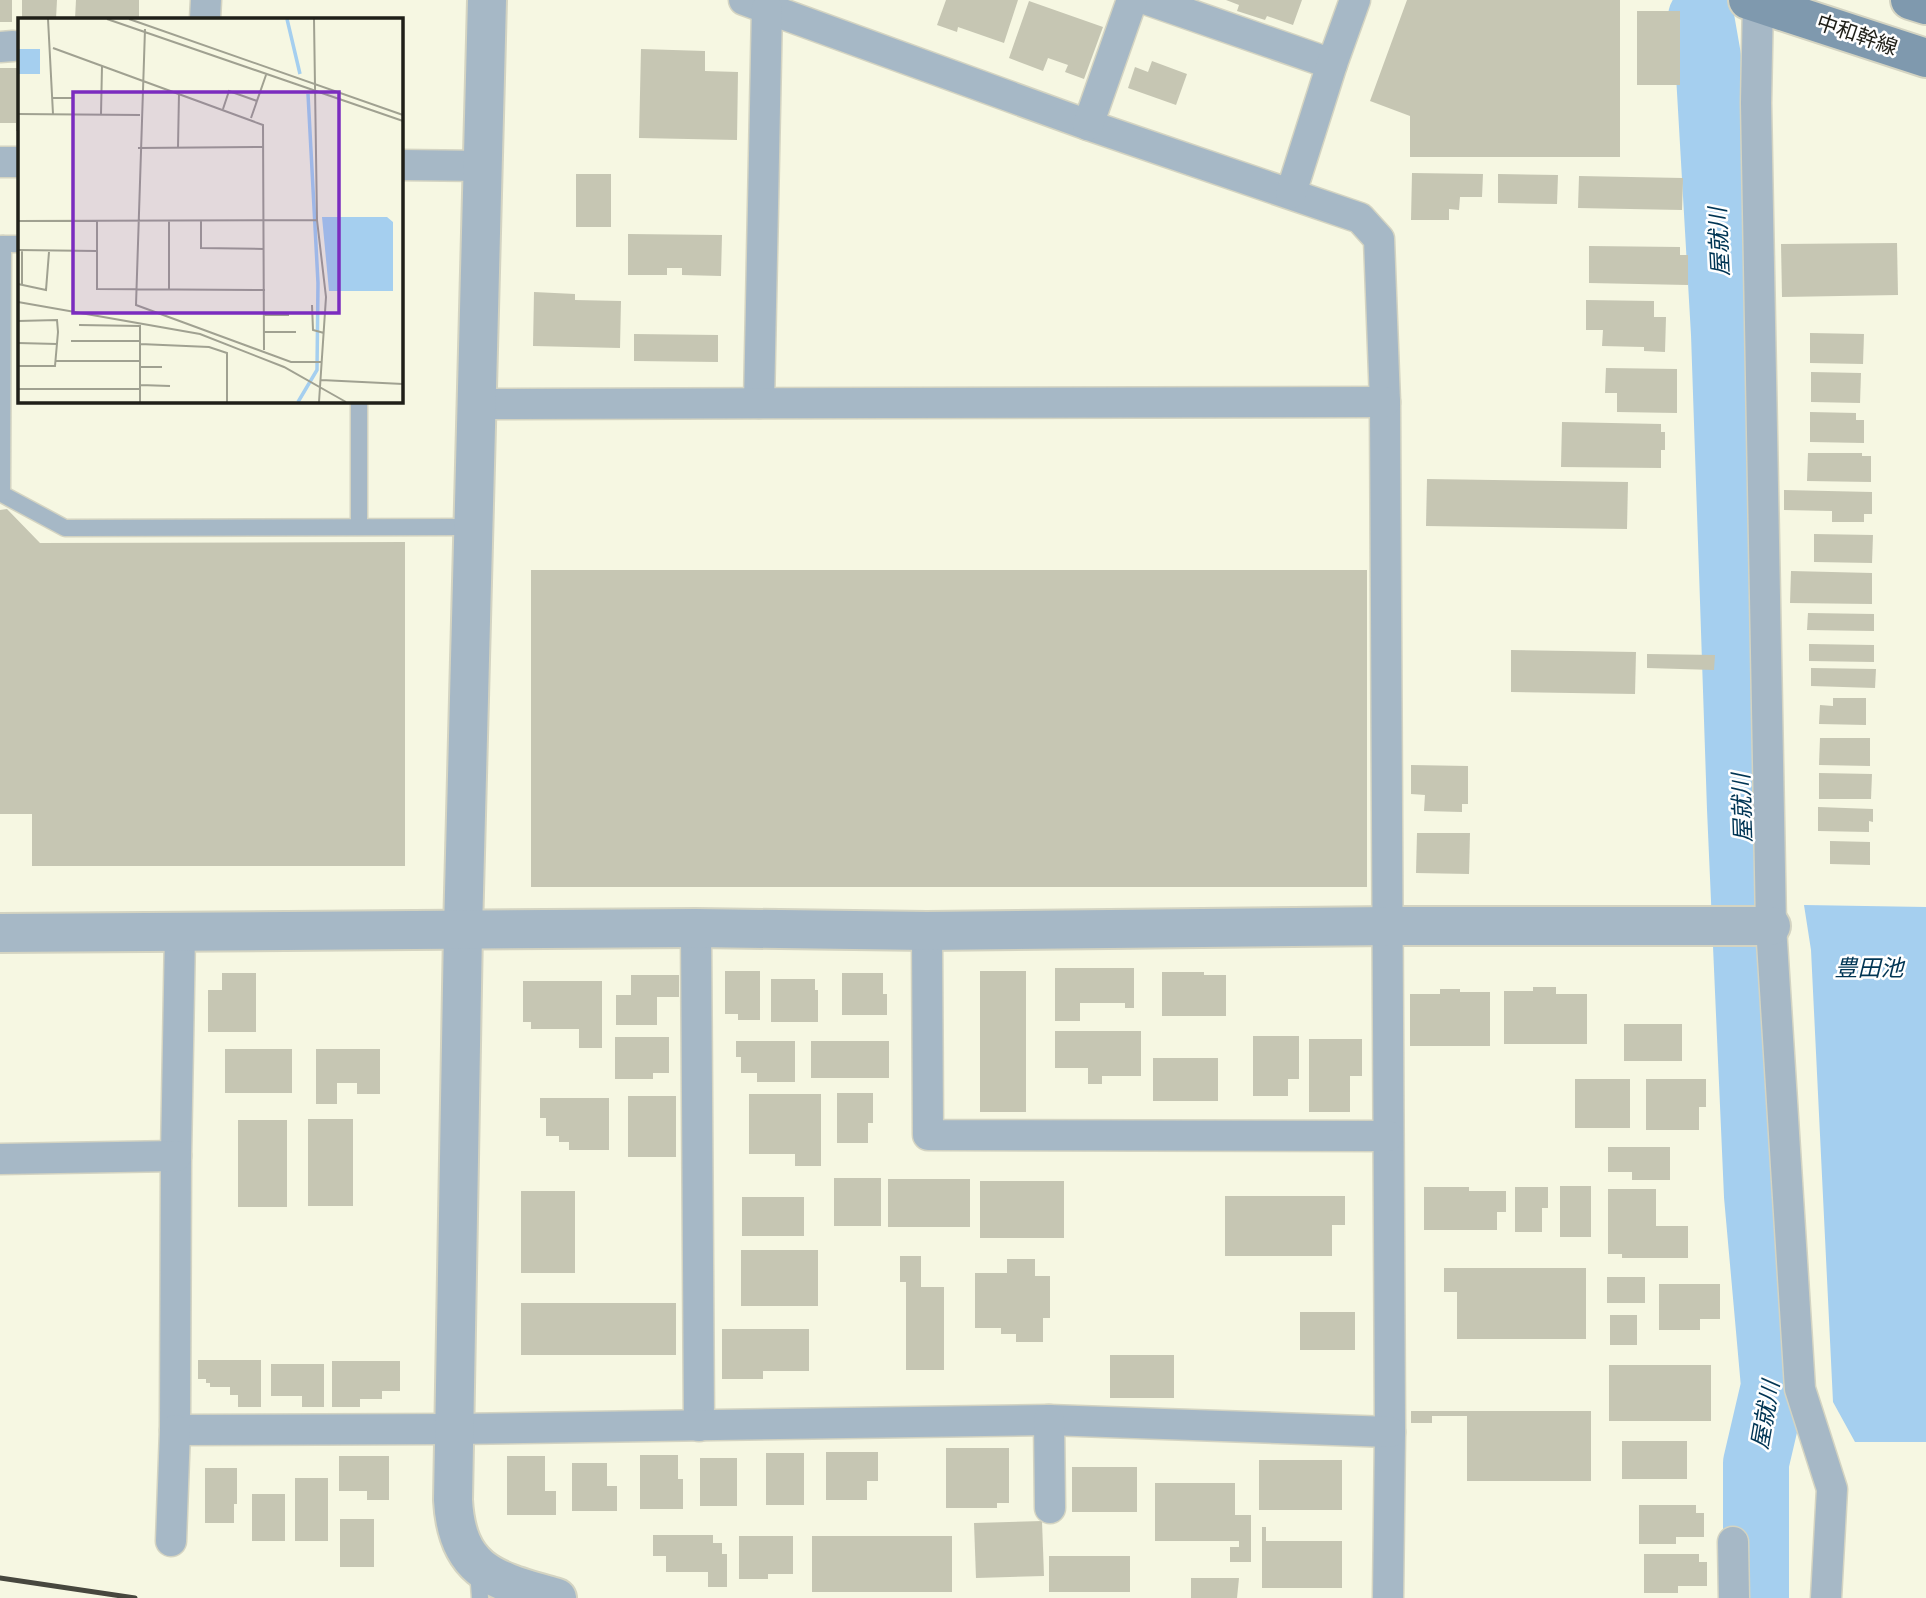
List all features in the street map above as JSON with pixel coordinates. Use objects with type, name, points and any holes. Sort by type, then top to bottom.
[{"type":"main road","points":[[1910,0],[1926,5]]},
{"type":"main road","name":"中和幹線","points":[[1754,1],[1926,58]]},
{"type":"street","points":[[205,18],[206,0]]},
{"type":"street","points":[[487,0],[463,931],[454,1522],[479,1583],[506,1583],[557,1598]]},
{"type":"street","points":[[1088,125],[1132,0]]},
{"type":"street","points":[[1147,0],[1332,64]]},
{"type":"street","points":[[1291,193],[1355,0]]},
{"type":"street","points":[[1754,1],[1771,926],[1800,1389],[1832,1489],[1826,1598]]},
{"type":"street","points":[[759,402],[755,4],[1088,125],[1360,218],[1379,239],[1385,402],[1389,926],[1388,1598]]},
{"type":"street","points":[[0,162],[18,162]]},
{"type":"street","points":[[402,165],[484,166]]},
{"type":"street","points":[[477,404],[1385,402]]},
{"type":"street","points":[[0,933],[696,928],[927,930],[1771,926]]},
{"type":"street","points":[[696,928],[699,1426]]},
{"type":"street","points":[[927,930],[928,1135],[1388,1136]]},
{"type":"street","points":[[172,1541],[180,933]]},
{"type":"street","points":[[0,1159],[176,1156]]},
{"type":"street","points":[[175,1430],[699,1426],[1049,1419],[1390,1433]]},
{"type":"street","points":[[1049,1419],[1049,1508]]},
{"type":"street","points":[[1733,1542],[1734,1598]]},
{"type":"lane","points":[[7,244],[1,493],[65,528],[474,527]]},
{"type":"lane","points":[[359,402],[359,526]]},
{"type":"water","name":"豊田池","points":[[1804,905],[1926,907],[1926,1442],[1855,1442],[1833,1402],[1811,950]]},
{"type":"building","points":[[0,0],[12,0],[12,22],[0,22]]},
{"type":"building","points":[[22,0],[57,0],[56,18],[22,18]]},
{"type":"building","points":[[76,0],[139,0],[139,18],[75,18]]},
{"type":"building","points":[[946,0],[1018,0],[1004,43],[958,27],[957,32],[937,25]]},
{"type":"building","points":[[1226,0],[1302,0],[1293,25],[1267,16],[1265,20],[1237,11],[1239,5]]},
{"type":"building","points":[[1407,0],[1620,0],[1620,157],[1410,157],[1410,116],[1370,101]]},
{"type":"building","points":[[1029,1],[1103,27],[1084,79],[1065,72],[1068,65],[1048,58],[1043,71],[1009,58]]},
{"type":"building","points":[[1637,11],[1680,11],[1680,85],[1637,85]]},
{"type":"building","points":[[641,49],[705,51],[705,71],[738,72],[737,140],[639,138]]},
{"type":"building","points":[[1152,61],[1187,74],[1176,105],[1128,88],[1135,67],[1148,72]]},
{"type":"building","points":[[0,68],[18,68],[18,131],[16,123],[0,123]]},
{"type":"building","points":[[1412,173],[1483,174],[1482,197],[1460,197],[1459,210],[1449,209],[1449,220],[1411,220]]},
{"type":"building","points":[[576,174],[611,174],[611,227],[576,227]]},
{"type":"building","points":[[1498,174],[1558,175],[1557,204],[1498,203]]},
{"type":"building","points":[[1579,176],[1683,178],[1682,210],[1578,208]]},
{"type":"building","points":[[628,234],[722,235],[721,276],[682,275],[682,268],[667,268],[667,275],[628,275]]},
{"type":"building","points":[[1897,243],[1898,295],[1782,297],[1781,244]]},
{"type":"building","points":[[1589,246],[1680,247],[1680,255],[1688,255],[1688,285],[1589,283]]},
{"type":"building","points":[[534,292],[575,294],[575,300],[621,301],[620,348],[533,346]]},
{"type":"building","points":[[1586,300],[1654,301],[1654,317],[1666,317],[1665,352],[1644,351],[1644,347],[1602,346],[1603,330],[1586,330]]},
{"type":"building","points":[[1810,333],[1864,334],[1863,364],[1810,363]]},
{"type":"building","points":[[634,334],[718,335],[718,362],[634,361]]},
{"type":"building","points":[[1606,368],[1677,369],[1677,413],[1617,412],[1617,393],[1605,393]]},
{"type":"building","points":[[1811,372],[1861,373],[1860,403],[1811,402]]},
{"type":"building","points":[[1810,412],[1856,413],[1856,420],[1864,420],[1864,443],[1810,442]]},
{"type":"building","points":[[1562,422],[1661,424],[1661,432],[1665,432],[1665,450],[1661,450],[1661,468],[1561,467]]},
{"type":"building","points":[[1808,453],[1862,453],[1862,456],[1871,456],[1871,482],[1807,481]]},
{"type":"building","points":[[1427,479],[1628,482],[1627,529],[1426,526]]},
{"type":"building","points":[[1784,490],[1872,492],[1872,514],[1864,514],[1864,522],[1832,522],[1832,511],[1784,510]]},
{"type":"building","points":[[7,509],[40,543],[405,542],[405,866],[32,866],[32,814],[0,814],[0,510]]},
{"type":"building","points":[[1814,534],[1873,535],[1872,563],[1814,562]]},
{"type":"building","points":[[531,570],[1367,570],[1367,887],[531,887]]},
{"type":"building","points":[[1791,571],[1872,573],[1872,604],[1790,603]]},
{"type":"building","points":[[1808,613],[1874,614],[1874,631],[1807,630]]},
{"type":"building","points":[[1809,644],[1874,645],[1874,662],[1809,661]]},
{"type":"building","points":[[1511,650],[1636,652],[1635,694],[1511,692]]},
{"type":"building","points":[[1647,654],[1715,655],[1714,670],[1647,668]]},
{"type":"building","points":[[1811,668],[1876,669],[1875,688],[1811,686]]},
{"type":"building","points":[[1833,698],[1866,698],[1866,725],[1819,724],[1820,705],[1833,706]]},
{"type":"building","points":[[1820,738],[1870,738],[1870,766],[1819,765]]},
{"type":"building","points":[[1411,765],[1468,766],[1468,804],[1462,804],[1462,812],[1424,811],[1425,795],[1411,794]]},
{"type":"building","points":[[1819,773],[1872,774],[1871,799],[1819,799]]},
{"type":"building","points":[[1818,807],[1873,809],[1873,822],[1869,821],[1869,832],[1818,831]]},
{"type":"building","points":[[1417,833],[1470,833],[1469,874],[1416,873]]},
{"type":"building","points":[[1830,841],[1870,842],[1870,865],[1830,864]]},
{"type":"building","points":[[1055,968],[1134,968],[1134,1008],[1125,1008],[1125,1003],[1080,1003],[1080,1021],[1055,1021]]},
{"type":"building","points":[[725,971],[760,971],[760,1020],[738,1020],[738,1014],[725,1014]]},
{"type":"building","points":[[980,971],[1026,971],[1026,1112],[980,1112]]},
{"type":"building","points":[[1162,972],[1226,975],[1226,1016],[1162,1016]]},
{"type":"building","points":[[222,973],[256,973],[256,1032],[208,1032],[208,990],[222,990]]},
{"type":"building","points":[[842,973],[883,973],[887,1015],[842,1015]]},
{"type":"building","points":[[631,975],[679,975],[679,997],[657,997],[657,1025],[616,1025],[616,995],[631,995]]},
{"type":"building","points":[[771,979],[815,979],[815,990],[818,990],[818,1022],[771,1022]]},
{"type":"building","points":[[523,981],[602,981],[602,1048],[579,1048],[579,1029],[531,1029],[531,1022],[523,1022]]},
{"type":"building","points":[[1533,987],[1556,987],[1556,994],[1587,994],[1587,1044],[1504,1044],[1504,991],[1533,991]]},
{"type":"building","points":[[1440,989],[1490,992],[1490,1046],[1410,1046],[1410,994],[1440,994]]},
{"type":"building","points":[[1624,1024],[1682,1024],[1682,1061],[1624,1061]]},
{"type":"building","points":[[1055,1031],[1141,1031],[1141,1076],[1102,1076],[1102,1084],[1088,1084],[1088,1068],[1055,1068]]},
{"type":"building","points":[[1253,1036],[1299,1036],[1299,1079],[1288,1079],[1288,1096],[1253,1096]]},
{"type":"building","points":[[615,1037],[669,1037],[669,1073],[653,1073],[653,1079],[615,1079]]},
{"type":"building","points":[[1309,1039],[1362,1039],[1362,1076],[1350,1076],[1350,1112],[1309,1112]]},
{"type":"building","points":[[736,1041],[795,1041],[795,1082],[757,1082],[757,1073],[741,1073],[741,1057],[736,1057]]},
{"type":"building","points":[[811,1041],[889,1041],[889,1078],[811,1078]]},
{"type":"building","points":[[225,1049],[292,1049],[292,1093],[225,1093]]},
{"type":"building","points":[[316,1049],[380,1049],[380,1094],[357,1094],[357,1083],[337,1083],[337,1104],[316,1104]]},
{"type":"building","points":[[1153,1058],[1218,1058],[1218,1101],[1153,1101]]},
{"type":"building","points":[[1575,1079],[1630,1079],[1630,1128],[1575,1128]]},
{"type":"building","points":[[1646,1079],[1706,1079],[1706,1107],[1699,1107],[1699,1130],[1646,1130]]},
{"type":"building","points":[[837,1093],[873,1093],[873,1123],[868,1123],[868,1143],[837,1143]]},
{"type":"building","points":[[749,1094],[821,1094],[821,1166],[795,1166],[795,1154],[749,1154]]},
{"type":"building","points":[[628,1096],[676,1096],[676,1157],[628,1157]]},
{"type":"building","points":[[540,1098],[609,1098],[609,1150],[569,1150],[569,1142],[559,1142],[559,1136],[546,1136],[546,1118],[540,1118]]},
{"type":"building","points":[[308,1119],[353,1119],[353,1206],[308,1206]]},
{"type":"building","points":[[238,1120],[287,1120],[287,1207],[238,1207]]},
{"type":"building","points":[[1608,1147],[1670,1147],[1670,1180],[1632,1180],[1632,1172],[1608,1172]]},
{"type":"building","points":[[834,1178],[881,1178],[881,1226],[834,1226]]},
{"type":"building","points":[[888,1179],[970,1179],[970,1227],[888,1227]]},
{"type":"building","points":[[980,1181],[1064,1181],[1064,1238],[980,1238]]},
{"type":"building","points":[[1560,1186],[1591,1186],[1591,1237],[1560,1237]]},
{"type":"building","points":[[1424,1187],[1469,1187],[1469,1191],[1506,1191],[1506,1212],[1497,1212],[1497,1230],[1424,1230]]},
{"type":"building","points":[[1515,1187],[1548,1187],[1548,1208],[1542,1208],[1542,1232],[1515,1232]]},
{"type":"building","points":[[1608,1189],[1656,1189],[1656,1226],[1688,1226],[1688,1258],[1622,1258],[1622,1254],[1608,1254]]},
{"type":"building","points":[[521,1191],[575,1191],[575,1273],[521,1273]]},
{"type":"building","points":[[1225,1196],[1345,1196],[1345,1225],[1332,1225],[1332,1256],[1225,1256]]},
{"type":"building","points":[[742,1197],[804,1197],[804,1236],[742,1236]]},
{"type":"building","points":[[741,1250],[818,1250],[818,1306],[741,1306]]},
{"type":"building","points":[[900,1256],[921,1256],[921,1287],[944,1287],[944,1370],[906,1370],[906,1282],[900,1282]]},
{"type":"building","points":[[1007,1259],[1035,1259],[1035,1276],[1050,1276],[1050,1318],[1043,1318],[1043,1342],[1016,1342],[1016,1334],[1001,1334],[1001,1328],[975,1328],[975,1273],[1007,1273]]},
{"type":"building","points":[[1444,1268],[1586,1268],[1586,1339],[1457,1339],[1457,1292],[1444,1292]]},
{"type":"building","points":[[1607,1277],[1645,1277],[1645,1303],[1607,1303]]},
{"type":"building","points":[[1659,1284],[1720,1284],[1720,1319],[1700,1319],[1700,1330],[1659,1330]]},
{"type":"building","points":[[521,1303],[676,1303],[676,1355],[521,1355]]},
{"type":"building","points":[[1300,1312],[1355,1312],[1355,1350],[1300,1350]]},
{"type":"building","points":[[1610,1315],[1637,1315],[1637,1345],[1610,1345]]},
{"type":"building","points":[[722,1329],[809,1329],[809,1371],[763,1371],[763,1379],[722,1379]]},
{"type":"building","points":[[1110,1355],[1174,1355],[1174,1398],[1110,1398]]},
{"type":"building","points":[[198,1360],[261,1360],[261,1407],[238,1407],[238,1395],[230,1395],[230,1387],[210,1387],[206,1379],[198,1379]]},
{"type":"building","points":[[332,1361],[400,1361],[400,1391],[382,1391],[382,1399],[360,1399],[360,1407],[332,1407]]},
{"type":"building","points":[[271,1364],[324,1364],[324,1407],[302,1407],[302,1396],[271,1396]]},
{"type":"building","points":[[1609,1365],[1711,1365],[1711,1421],[1609,1421]]},
{"type":"building","points":[[1411,1411],[1591,1411],[1591,1481],[1467,1481],[1467,1416],[1432,1416],[1432,1423],[1411,1423]]},
{"type":"building","points":[[1622,1441],[1687,1441],[1687,1479],[1622,1479]]},
{"type":"building","points":[[946,1448],[1009,1448],[1009,1503],[997,1503],[997,1508],[946,1508]]},
{"type":"building","points":[[826,1452],[878,1452],[878,1481],[867,1481],[867,1500],[826,1500]]},
{"type":"building","points":[[766,1453],[804,1453],[804,1505],[766,1505]]},
{"type":"building","points":[[640,1455],[678,1455],[678,1479],[683,1479],[683,1509],[640,1509]]},
{"type":"building","points":[[339,1456],[389,1456],[389,1500],[367,1500],[367,1491],[339,1491]]},
{"type":"building","points":[[507,1456],[545,1456],[545,1491],[556,1491],[556,1515],[507,1515]]},
{"type":"building","points":[[700,1458],[737,1458],[737,1506],[700,1506]]},
{"type":"building","points":[[1259,1460],[1342,1460],[1342,1510],[1259,1510]]},
{"type":"building","points":[[572,1463],[607,1463],[607,1486],[617,1486],[617,1511],[572,1511]]},
{"type":"building","points":[[1072,1467],[1137,1467],[1137,1512],[1072,1512]]},
{"type":"building","points":[[205,1468],[237,1468],[234,1523],[205,1523]]},
{"type":"building","points":[[295,1478],[328,1478],[328,1541],[295,1541]]},
{"type":"building","points":[[1155,1483],[1235,1483],[1235,1515],[1251,1515],[1251,1562],[1230,1562],[1230,1547],[1239,1547],[1239,1541],[1155,1541]]},
{"type":"building","points":[[252,1494],[285,1494],[285,1541],[252,1541]]},
{"type":"building","points":[[1639,1505],[1696,1505],[1696,1513],[1704,1513],[1704,1537],[1676,1537],[1676,1544],[1639,1544]]},
{"type":"building","points":[[340,1519],[374,1519],[374,1567],[340,1567]]},
{"type":"building","points":[[1042,1521],[1044,1576],[976,1578],[974,1523]]},
{"type":"building","points":[[1262,1527],[1266,1527],[1266,1541],[1342,1541],[1342,1588],[1262,1588]]},
{"type":"building","points":[[653,1535],[713,1535],[713,1543],[722,1543],[722,1554],[727,1554],[727,1587],[708,1587],[708,1572],[666,1572],[666,1556],[653,1556]]},
{"type":"building","points":[[739,1536],[793,1536],[793,1574],[768,1574],[768,1579],[739,1579]]},
{"type":"building","points":[[812,1536],[952,1536],[952,1592],[812,1592]]},
{"type":"building","points":[[1644,1554],[1699,1554],[1699,1562],[1707,1562],[1707,1586],[1678,1586],[1678,1593],[1644,1593]]},
{"type":"building","points":[[1049,1556],[1130,1556],[1130,1592],[1049,1592]]},
{"type":"building","points":[[1191,1578],[1239,1578],[1237,1598],[1191,1598]]},
{"type":"waterway","name":"屋就川","points":[[1701,17],[1708,57],[1724,334],[1740,809],[1757,1196],[1774,1386],[1756,1463],[1756,1598]]},
{"type":"railway","points":[[0,1578],[135,1598]]}]
